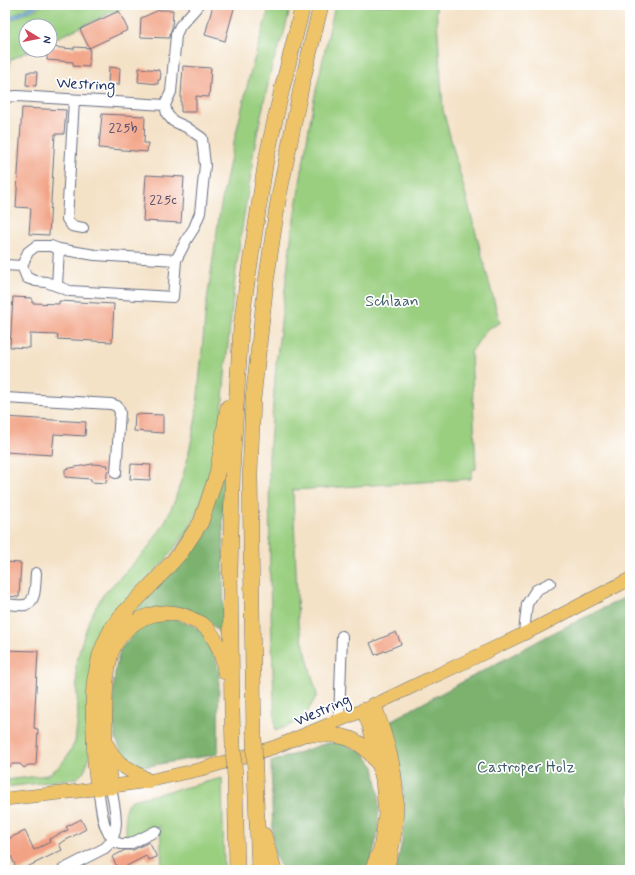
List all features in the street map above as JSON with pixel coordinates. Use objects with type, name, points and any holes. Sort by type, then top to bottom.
[{"type":"highway","points":[[105,788],[95,763],[93,704],[94,683],[100,655],[112,628],[121,616],[181,552],[201,522],[217,474],[266,160],[303,5]]},
{"type":"highway","points":[[259,870],[254,738],[250,474],[253,400],[266,282],[278,201],[302,83],[321,5]]},
{"type":"highway","points":[[237,870],[232,711],[230,570],[233,470],[241,327]]},
{"type":"highway","points":[[105,788],[105,685],[107,668],[113,647],[124,632],[134,623],[154,614],[165,613],[188,617],[202,624],[220,648],[226,691],[232,711]]},
{"type":"highway","points":[[369,707],[370,726],[383,779],[386,815],[381,849],[372,870]]},
{"type":"highway","points":[[369,707],[385,738],[393,770],[396,794],[395,831],[386,870]]},
{"type":"highway","points":[[308,734],[330,734],[353,739],[363,745],[371,753],[380,766]]},
{"type":"highway","points":[[105,741],[118,763],[148,781]]},
{"type":"highway","points":[[256,807],[274,870]]},
{"type":"main road","name":"Westring","points":[[5,799],[105,788],[148,781],[202,769],[275,747],[369,707],[465,662],[536,628],[630,579]]},
{"type":"street","points":[[176,260],[95,255],[59,249],[51,246],[36,246],[28,252],[22,266],[27,278],[36,282],[46,282],[70,291],[173,297],[176,260],[194,228],[200,213],[205,165],[202,138],[186,127],[173,121],[167,114],[165,105],[171,92],[176,35],[180,26],[197,7]]},
{"type":"street","name":"Westring","points":[[5,97],[17,96],[165,105]]},
{"type":"street","points":[[74,100],[67,219],[72,226],[83,228]]},
{"type":"street","points":[[57,286],[59,249]]},
{"type":"street","points":[[5,265],[22,266]]},
{"type":"street","points":[[5,398],[111,404],[117,406],[120,412],[116,472]]},
{"type":"street","points":[[5,604],[24,605],[29,603],[33,599],[36,573]]},
{"type":"street","points":[[524,633],[527,604],[536,590],[550,583]]},
{"type":"street","points":[[339,720],[342,636]]},
{"type":"street","points":[[62,870],[110,844],[116,831],[116,823],[105,788]]},
{"type":"street","points":[[113,838],[121,844],[130,844],[156,831]]},
{"type":"green space","points":[[5,5],[33,5],[5,19]]},
{"type":"green space","points":[[44,5],[128,5],[58,37],[58,18],[18,18],[18,56],[10,60],[8,87],[5,87],[5,23]]},
{"type":"green space","points":[[270,5],[291,5],[284,33],[272,65],[255,144],[236,270],[222,411],[216,453],[201,502],[189,528],[165,561],[124,602],[84,772],[77,778],[5,787],[5,780],[48,775],[60,766],[68,755],[75,742],[78,717],[76,665],[89,620],[103,595],[148,548],[164,524],[175,500],[187,462],[196,417],[206,307],[220,210],[250,74]]},
{"type":"green space","name":"Schlaan","points":[[335,5],[436,5],[443,110],[500,323],[487,329],[471,352],[476,469],[472,470],[471,479],[293,490],[298,623],[317,695],[303,720],[275,731],[270,582],[269,457],[276,365],[292,231],[313,104]]},
{"type":"green space","points":[[224,473],[224,639],[204,617],[189,610],[177,607],[121,623],[152,590]]},
{"type":"green space","name":"Castroper Holz","points":[[630,595],[630,870],[395,870],[402,841],[405,808],[402,780],[390,721],[551,634]]},
{"type":"green space","points":[[169,617],[194,626],[204,634],[213,648],[219,671],[218,754],[148,766],[135,766],[125,758],[116,739],[113,719],[115,672],[120,650],[138,628],[157,619]]},
{"type":"green space","points":[[327,743],[341,743],[363,752],[374,767],[379,796],[378,832],[371,862],[366,870],[283,870],[275,857],[273,842],[271,762]]},
{"type":"green space","points":[[222,778],[224,870],[162,870],[160,826],[130,841],[126,836],[125,810],[127,804],[132,800]]},
{"type":"building","points":[[213,5],[235,5],[225,41],[205,35]]},
{"type":"building","points":[[159,10],[173,10],[172,28],[169,38],[140,37],[141,18]]},
{"type":"building","points":[[119,11],[128,30],[89,48],[80,29]]},
{"type":"building","points":[[58,48],[90,48],[89,67],[73,66],[73,62],[47,60],[47,58],[58,58]]},
{"type":"building","points":[[183,66],[211,68],[209,97],[196,96],[196,112],[181,112]]},
{"type":"building","points":[[109,67],[120,68],[119,85],[108,84]]},
{"type":"building","points":[[139,68],[159,70],[161,73],[158,84],[138,82]]},
{"type":"building","points":[[27,72],[37,72],[36,86],[26,85]]},
{"type":"building","points":[[22,108],[66,110],[64,134],[55,134],[49,235],[29,234],[31,208],[16,207]]},
{"type":"building","points":[[102,114],[145,116],[144,143],[148,143],[147,152],[99,148]]},
{"type":"building","points":[[146,175],[184,177],[181,223],[143,221]]},
{"type":"building","points":[[13,297],[32,298],[32,303],[59,304],[59,301],[114,304],[112,342],[57,339],[58,335],[30,334],[30,348],[10,347]]},
{"type":"building","points":[[135,414],[163,415],[163,433],[134,431]]},
{"type":"building","points":[[5,417],[86,422],[85,436],[54,434],[52,455],[5,452]]},
{"type":"building","points":[[92,464],[108,465],[106,483],[91,482],[91,479],[65,477],[65,469]]},
{"type":"building","points":[[131,464],[151,465],[150,480],[130,479]]},
{"type":"building","points":[[5,562],[21,563],[19,597],[5,596]]},
{"type":"building","points":[[396,632],[401,644],[375,655],[370,643]]},
{"type":"building","points":[[5,650],[38,651],[34,728],[38,729],[36,765],[28,765],[24,768],[20,764],[12,764],[5,770]]},
{"type":"building","points":[[81,819],[86,829],[59,844],[62,850],[21,870],[17,870],[5,840],[25,831],[34,850],[50,842],[49,839],[68,830],[66,827]]},
{"type":"building","points":[[149,842],[157,857],[149,860],[146,856],[119,870],[112,857],[125,850],[133,850]]},
{"type":"waterway","points":[[5,21],[38,5]]}]
